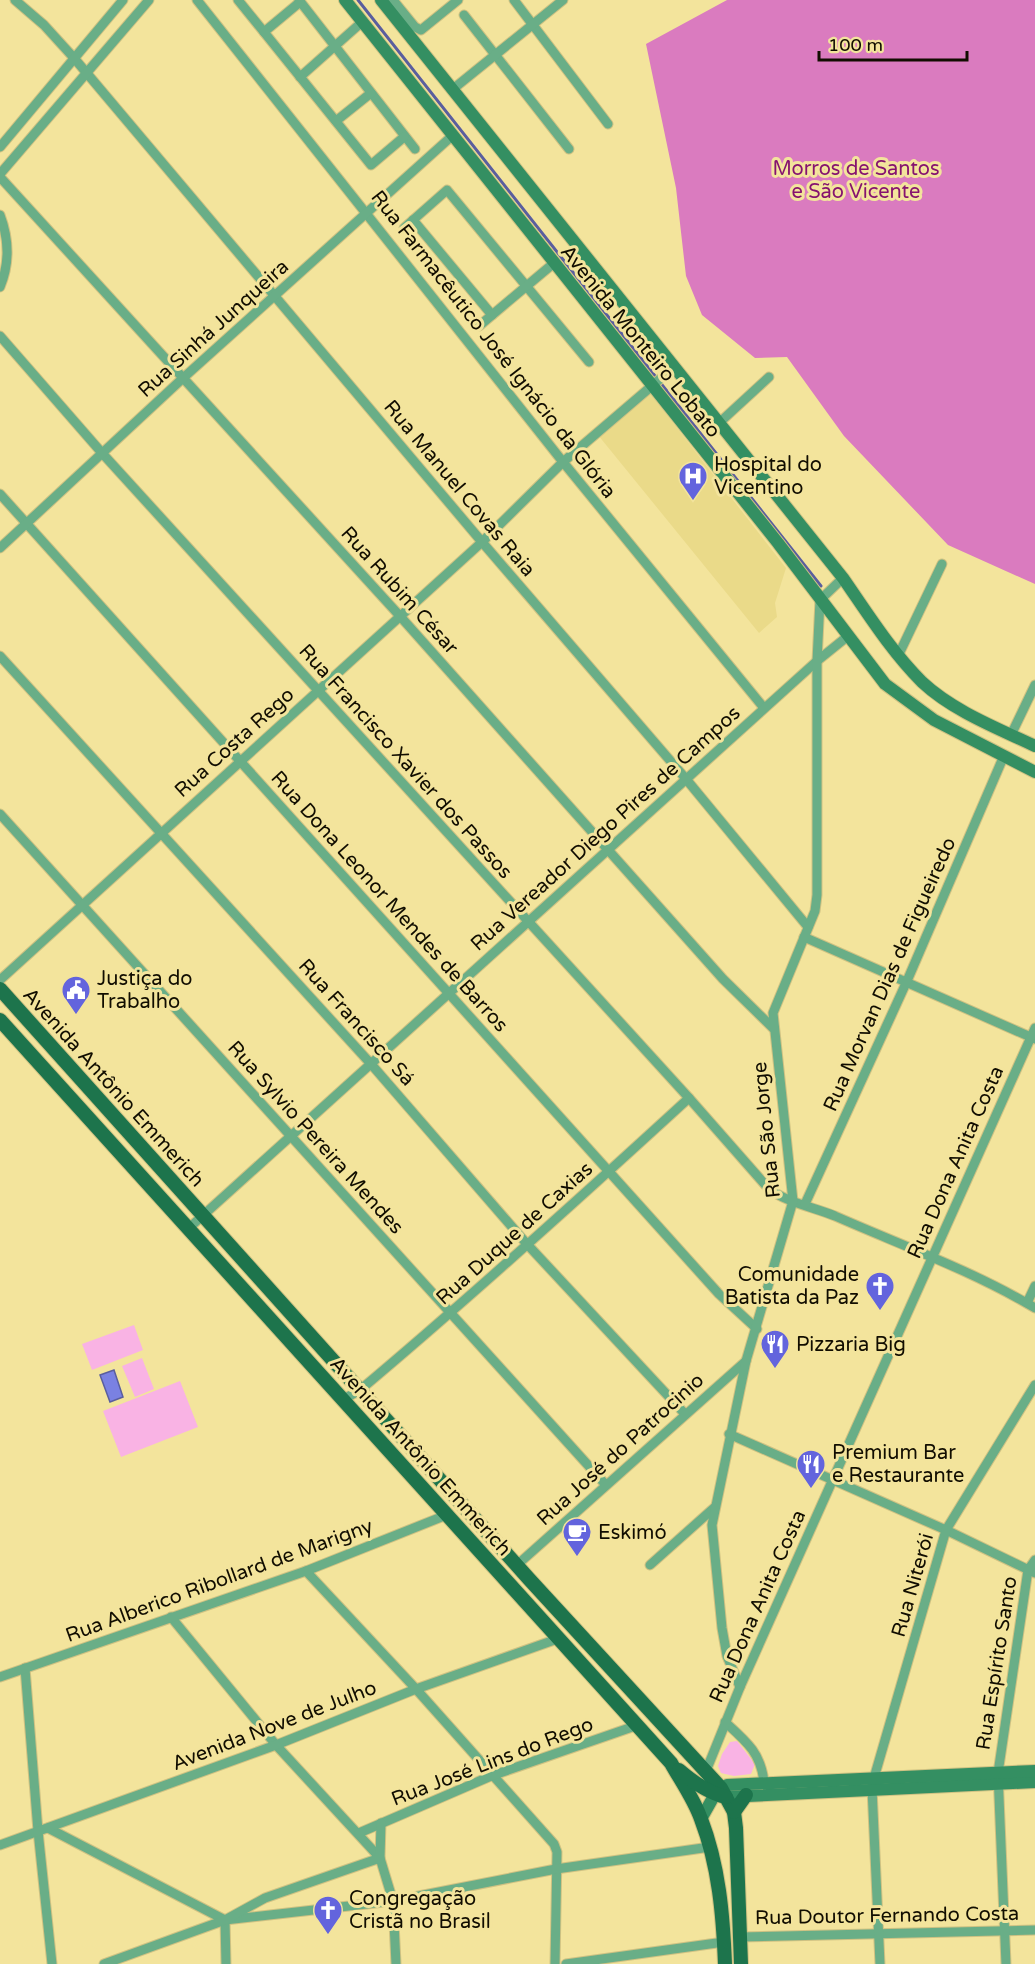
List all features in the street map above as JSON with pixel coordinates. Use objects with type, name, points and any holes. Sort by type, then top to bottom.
[{"type":"main road","name":"Avenida Antônio Emmerich","points":[[0,989],[517,1565],[706,1771],[721,1793]]},
{"type":"main road","name":"Avenida Antônio Emmerich","points":[[0,1020],[278,1329],[449,1514],[671,1763],[701,1818],[710,1847],[719,1889],[725,1964]]},
{"type":"main road","points":[[278,1329],[293,1316]]},
{"type":"main road","points":[[671,1763],[697,1785],[721,1793],[734,1812]]},
{"type":"main road","points":[[697,1785],[703,1780],[706,1771]]},
{"type":"main road","points":[[741,1964],[734,1812],[745,1789]]},
{"type":"street","name":"Rua Manuel Covas Raia","points":[[15,0],[86,72],[482,542],[686,779],[808,927]]},
{"type":"street","points":[[0,147],[123,0]]},
{"type":"street","points":[[0,175],[149,0]]},
{"type":"street","name":"Rua Farmacêutico José Ignácio da Glória","points":[[197,0],[563,462],[764,708]]},
{"type":"street","points":[[238,0],[371,165],[405,137]]},
{"type":"street","name":"Avenida Monteiro Lobato","points":[[345,0],[554,263],[655,384],[885,684],[909,703],[1003,758],[1035,772]]},
{"type":"street","name":"Avenida Monteiro Lobato","points":[[381,0],[672,369],[719,423],[842,580],[898,656],[924,683],[943,698],[1035,746]]},
{"type":"street","points":[[393,0],[415,27],[421,30],[458,0]]},
{"type":"street","points":[[514,0],[608,124]]},
{"type":"street","points":[[453,89],[563,0]]},
{"type":"street","points":[[264,32],[299,1],[414,149]]},
{"type":"street","points":[[464,15],[569,149]]},
{"type":"street","points":[[300,77],[363,22]]},
{"type":"street","points":[[336,121],[371,93]]},
{"type":"street","name":"Rua Sinhá Junqueira","points":[[0,548],[182,379],[276,297],[452,136]]},
{"type":"street","name":"Rua Rubim César","points":[[0,175],[182,379],[399,615],[723,979],[774,1028]]},
{"type":"street","points":[[404,228],[447,190],[590,363]]},
{"type":"street","points":[[0,215],[7,244],[4,275],[0,287]]},
{"type":"street","points":[[413,220],[492,315]]},
{"type":"street","points":[[479,326],[554,263]]},
{"type":"street","name":"Rua Francisco Xavier dos Passos","points":[[0,336],[102,453],[689,1098],[768,1188],[776,1195],[805,1204],[931,1258],[1031,1305]]},
{"type":"street","name":"Rua Costa Rego","points":[[0,980],[239,760],[482,542],[563,462],[672,369]]},
{"type":"street","points":[[719,423],[770,377]]},
{"type":"street","name":"Rua Dona Leonor Mendes de Barros","points":[[0,494],[610,1170],[719,1294],[757,1329]]},
{"type":"street","points":[[898,656],[942,564]]},
{"type":"street","points":[[822,599],[842,580]]},
{"type":"street","name":"Rua São Jorge","points":[[740,1687],[727,1656],[712,1544],[715,1507],[746,1361],[793,1201],[773,1013],[815,911],[818,871],[817,661],[822,599]]},
{"type":"street","name":"Rua Vereador Diego Pires de Campos","points":[[189,1228],[764,708],[848,636]]},
{"type":"street","name":"Rua Francisco Sá","points":[[0,656],[370,1064],[526,1243],[686,1414]]},
{"type":"street","points":[[1011,735],[1035,685]]},
{"type":"street","name":"Rua Morvan Dias de Figueiredo","points":[[805,1204],[908,981],[1003,758]]},
{"type":"street","name":"Rua Sylvio Pereira Mendes","points":[[0,814],[605,1484]]},
{"type":"street","points":[[804,937],[1034,1035]]},
{"type":"street","name":"Rua Dona Anita Costa","points":[[706,1771],[740,1687],[832,1479],[1034,1035]]},
{"type":"street","name":"Rua Duque de Caxias","points":[[344,1399],[360,1390],[451,1314],[526,1243],[689,1098]]},
{"type":"street","points":[[1031,1305],[1035,1286]]},
{"type":"street","name":"Rua José do Patrocinio","points":[[517,1565],[605,1484],[746,1361]]},
{"type":"street","name":"Rua Niterói","points":[[880,1964],[873,1783],[946,1530],[1035,1385]]},
{"type":"street","points":[[729,1434],[946,1530],[1031,1571]]},
{"type":"street","points":[[650,1565],[715,1507]]},
{"type":"street","name":"Rua Alberico Ribollard de Marigny","points":[[0,1677],[306,1571],[449,1514]]},
{"type":"street","name":"Rua Espírito Santo","points":[[1005,1964],[998,1778],[1031,1571],[1035,1560]]},
{"type":"street","points":[[306,1571],[416,1689],[491,1776],[554,1844],[557,1852],[555,1964]]},
{"type":"street","points":[[171,1617],[276,1745],[380,1858]]},
{"type":"street","name":"Avenida Nove de Julho","points":[[0,1845],[276,1745],[416,1689],[560,1638]]},
{"type":"street","points":[[25,1668],[38,1831],[52,1964]]},
{"type":"street","points":[[725,1722],[755,1750],[761,1762],[764,1782]]},
{"type":"street","name":"Rua José Lins do Rego","points":[[359,1833],[491,1776],[638,1725]]},
{"type":"street","points":[[701,1818],[721,1793],[745,1789],[998,1778],[1035,1771]]},
{"type":"street","points":[[998,1778],[1035,1782]]},
{"type":"street","points":[[745,1789],[764,1782],[873,1783]]},
{"type":"street","points":[[381,1823],[380,1858],[393,1901],[396,1964]]},
{"type":"street","points":[[48,1828],[225,1920],[393,1901],[556,1869],[710,1847]]},
{"type":"street","points":[[104,1964],[225,1920],[265,1898],[380,1858]]},
{"type":"street","points":[[225,1920],[226,1964]]},
{"type":"street","name":"Rua Doutor Fernando Costa","points":[[741,1937],[879,1936],[1035,1930]]},
{"type":"street","points":[[566,1964],[724,1942]]},
{"type":"shaded area","name":"Hospital do Vicentino","points":[[649,392],[786,568],[775,603],[777,617],[759,633],[598,435]]},
{"type":"shaded area","points":[[134,1325],[143,1350],[92,1370],[82,1344]]},
{"type":"shaded area","points":[[142,1358],[154,1389],[135,1397],[122,1366]]},
{"type":"shaded area","points":[[180,1381],[198,1427],[121,1457],[103,1411]]},
{"type":"shaded area","points":[[737,1741],[755,1764],[751,1774],[734,1776],[721,1773],[718,1766],[730,1742]]},
{"type":"green space","name":"Morros de Santos e São Vicente","points":[[727,0],[1035,0],[1035,584],[948,545],[844,436],[787,357],[755,358],[702,315],[686,276],[676,188],[646,44]]},
{"type":"water","points":[[114,1370],[123,1397],[110,1402],[100,1375]]},
{"type":"waterway","points":[[358,0],[821,586]]},
{"type":"place","name":"Hospital do Vicentino","points":[[693,502]]},
{"type":"place","name":"Justiça do Trabalho","points":[[76,1016]]},
{"type":"place","name":"Comunidade Batista da Paz","points":[[880,1312]]},
{"type":"place","name":"Pizzaria Big","points":[[775,1370]]},
{"type":"place","name":"Premium Bar e Restaurante","points":[[811,1490]]},
{"type":"place","name":"Eskimó","points":[[577,1558]]},
{"type":"place","name":"Congregação Cristã no Brasil","points":[[328,1936]]}]
